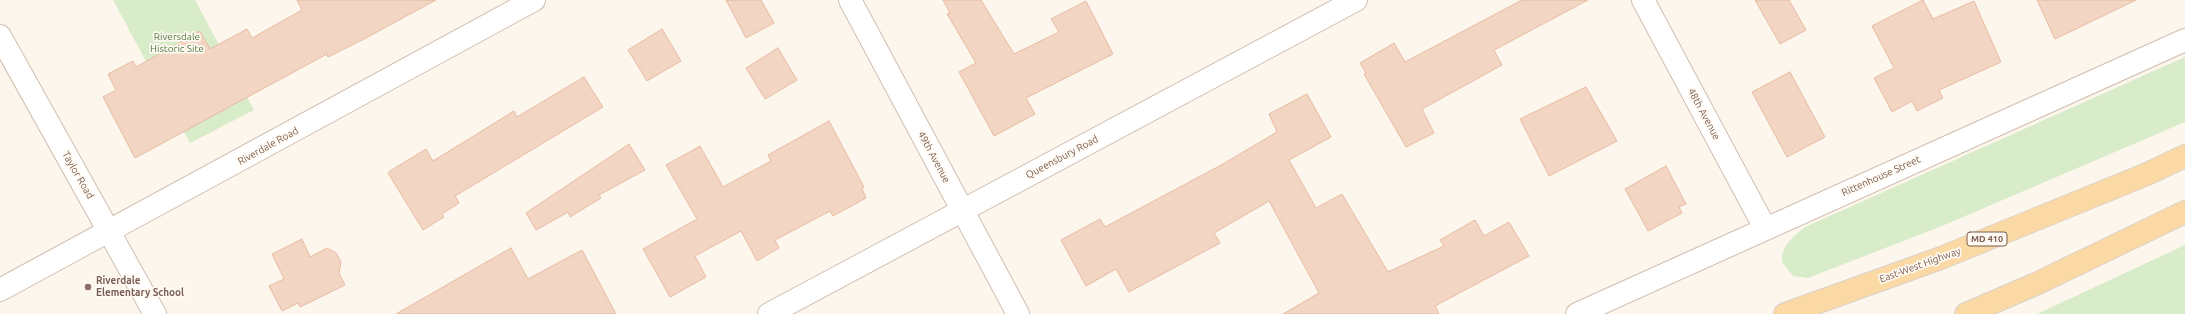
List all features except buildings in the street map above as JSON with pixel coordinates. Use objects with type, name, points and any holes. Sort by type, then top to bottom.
[{"type":"main road","name":"East-West Highway","points":[[1785,314],[1941,258],[2147,174],[2185,156]]},
{"type":"main road","points":[[1966,314],[2038,283],[2185,212]]},
{"type":"street","name":"Riverdale Road","points":[[0,290],[534,0]]},
{"type":"street","name":"49th Avenue","points":[[850,0],[1018,314]]},
{"type":"street","name":"Queensbury Road","points":[[769,314],[1356,0]]},
{"type":"street","name":"48th Avenue","points":[[1644,0],[1765,228]]},
{"type":"street","name":"Taylor Road","points":[[0,36],[155,314]]},
{"type":"street","name":"Rittenhouse Street","points":[[1577,314],[2185,40]]},
{"type":"green space","name":"Riversdale Historic Site","points":[[113,0],[195,0],[254,110],[190,143]]},
{"type":"green space","points":[[2185,57],[2185,122],[1942,226],[1808,278],[1793,276],[1782,262],[1782,255],[1786,245],[1805,227]]},
{"type":"green space","points":[[2185,245],[2185,314],[2037,314]]},
{"type":"place","name":"Riverdale Elementary School","points":[[88,287]]}]
